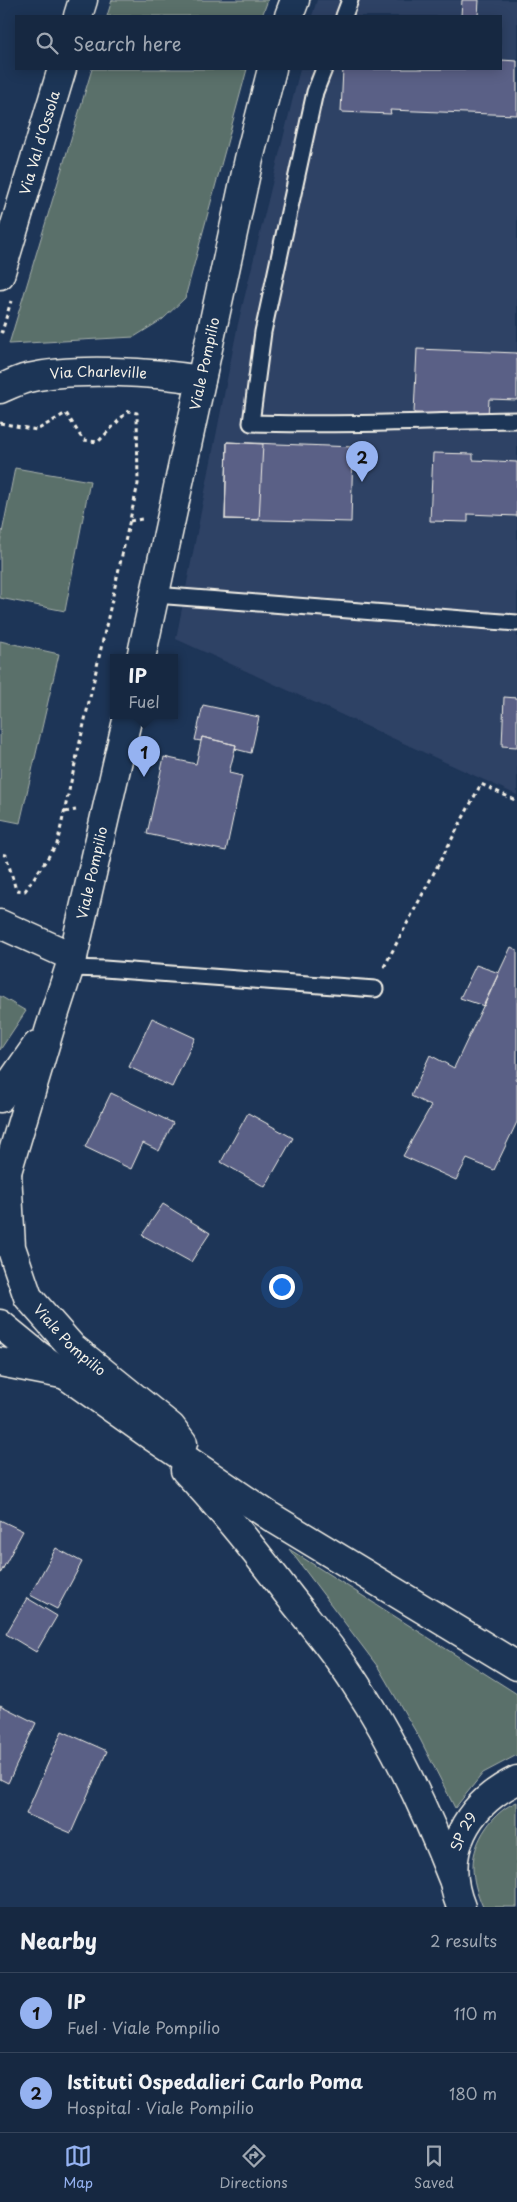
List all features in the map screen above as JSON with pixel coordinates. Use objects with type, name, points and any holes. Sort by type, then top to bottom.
[{"type":"street","points":[[78,15],[83,0]]},
{"type":"street","points":[[288,15],[295,0]]},
{"type":"street","name":"Via Val d'Ossola","points":[[0,275],[62,70]]},
{"type":"street","name":"Viale Pompilio","points":[[142,654],[249,159],[272,70]]},
{"type":"street","name":"Via Charleville","points":[[0,389],[27,378],[83,373],[180,377],[201,380]]},
{"type":"street","points":[[0,375],[27,378]]},
{"type":"street","name":"Viale Pompilio","points":[[127,719],[71,963],[4,1178],[11,1247],[28,1297],[72,1347],[171,1427],[202,1468]]},
{"type":"street","points":[[0,924],[71,963]]},
{"type":"street","name":"Viale Pompilio","points":[[0,1098],[50,1028]]},
{"type":"street","name":"SP 29","points":[[0,1324],[153,1437],[209,1495],[267,1566],[355,1682],[396,1752],[430,1819],[458,1895]]},
{"type":"street","points":[[0,1362],[67,1375]]},
{"type":"street","points":[[153,1437],[271,1516],[517,1666]]},
{"type":"street","points":[[444,1622],[517,1647]]},
{"type":"street","name":"SP 29","points":[[458,1895],[456,1849],[462,1831],[472,1814],[498,1789],[517,1780]]},
{"type":"lane","points":[[344,15],[350,0]]},
{"type":"lane","points":[[324,70],[315,92],[263,332],[251,423],[328,425],[403,421],[517,420]]},
{"type":"lane","points":[[155,595],[517,623]]},
{"type":"lane","points":[[71,963],[104,969],[375,988]]},
{"type":"path","points":[[0,424],[37,430],[66,413],[83,440],[98,442],[128,412],[137,413],[138,484],[57,844],[25,891],[16,890],[6,855],[0,854]]},
{"type":"path","points":[[382,971],[480,784],[517,801]]},
{"type":"shaded area","points":[[317,0],[517,0],[517,795],[176,639],[238,324],[300,70],[502,70],[502,15],[312,15]]},
{"type":"green space","points":[[112,0],[268,0],[262,15],[107,15]]},
{"type":"green space","points":[[92,70],[247,70],[185,298],[163,319],[134,337],[9,344]]},
{"type":"green space","points":[[15,468],[90,481],[65,611],[0,598],[0,543]]},
{"type":"green space","points":[[0,641],[59,654],[20,823],[0,819]]},
{"type":"green space","points":[[0,996],[26,1011],[0,1050]]},
{"type":"green space","points":[[289,1549],[517,1694],[517,1755],[483,1773],[455,1808],[420,1739],[378,1667]]},
{"type":"green space","points":[[517,1802],[517,1907],[483,1907],[474,1877],[473,1866],[476,1847],[486,1828],[500,1812]]},
{"type":"building","points":[[462,0],[479,0],[478,15],[461,15]]},
{"type":"building","points":[[502,60],[517,61],[517,115],[390,110],[391,114],[341,112],[343,70],[502,70]]},
{"type":"building","points":[[417,349],[517,353],[517,400],[489,399],[488,417],[414,413]]},
{"type":"building","points":[[227,442],[353,447],[351,522],[225,519]]},
{"type":"building","points":[[227,442],[263,444],[259,520],[225,519]]},
{"type":"building","points":[[433,453],[473,454],[473,460],[517,462],[517,516],[468,514],[468,522],[430,521]]},
{"type":"building","points":[[504,697],[517,698],[517,747],[502,746]]},
{"type":"building","points":[[203,705],[259,717],[251,753],[235,749],[236,745],[202,737],[201,741],[195,740]]},
{"type":"building","points":[[202,737],[236,745],[229,773],[242,776],[226,851],[147,834],[164,757],[196,764]]},
{"type":"building","points":[[511,947],[517,950],[517,1075],[515,1079],[517,1080],[517,1122],[494,1170],[467,1159],[456,1180],[403,1156],[431,1106],[411,1096],[430,1055],[454,1068]]},
{"type":"building","points":[[476,965],[499,973],[484,1006],[460,998]]},
{"type":"building","points":[[152,1018],[195,1038],[172,1087],[129,1067]]},
{"type":"building","points":[[111,1093],[173,1123],[159,1151],[143,1143],[131,1169],[85,1147]]},
{"type":"building","points":[[248,1113],[293,1138],[265,1187],[221,1162]]},
{"type":"building","points":[[163,1204],[210,1233],[191,1262],[142,1235]]},
{"type":"building","points":[[0,1520],[23,1531],[0,1574]]},
{"type":"building","points":[[56,1548],[82,1562],[57,1609],[30,1595]]},
{"type":"building","points":[[27,1598],[57,1616],[36,1652],[6,1634]]},
{"type":"building","points":[[0,1705],[36,1723],[8,1783],[0,1779]]},
{"type":"building","points":[[62,1731],[107,1751],[71,1833],[26,1814]]},
{"type":"place","name":"Istituti Ospedalieri Carlo Poma","points":[[362,482]]},
{"type":"place","name":"IP","points":[[144,777]]}]
